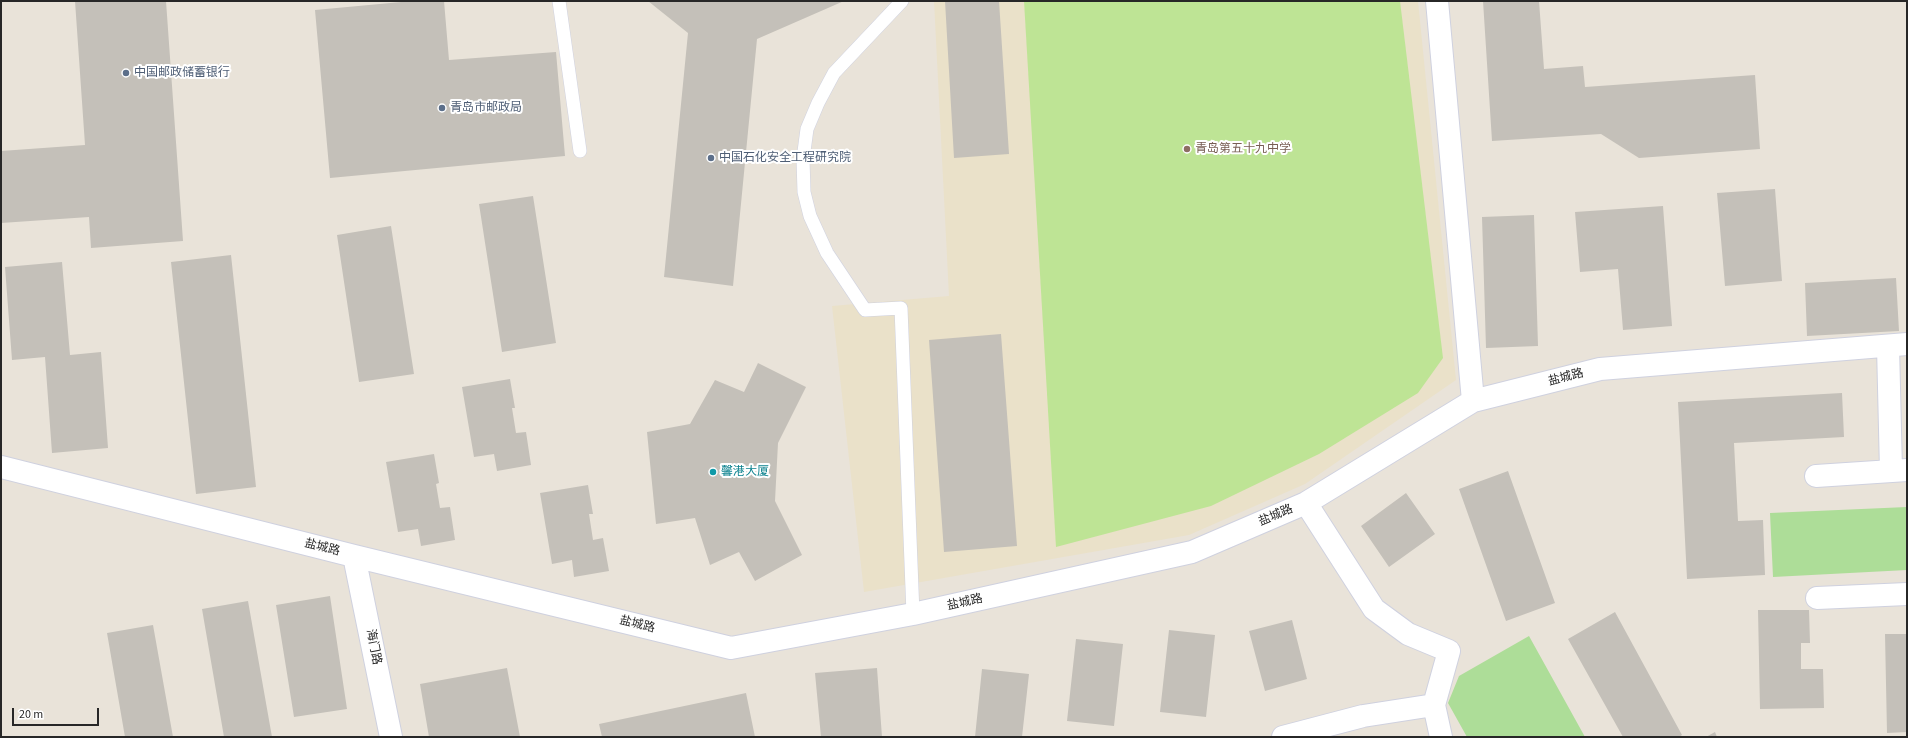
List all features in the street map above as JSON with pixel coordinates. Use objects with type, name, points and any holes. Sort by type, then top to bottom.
[{"type":"street","points":[[1437,1],[1473,401]]},
{"type":"street","name":"盐城路","points":[[1,466],[354,556],[730,648],[913,614],[1192,552],[1306,503],[1473,401],[1600,370],[1898,345]]},
{"type":"street","points":[[1816,476],[1899,470],[1898,345]]},
{"type":"street","points":[[1306,503],[1374,609],[1408,634],[1449,651],[1434,705],[1441,737]]},
{"type":"street","name":"海门路","points":[[354,556],[391,737]]},
{"type":"street","points":[[1817,598],[1907,594]]},
{"type":"street","points":[[1289,736],[1363,716],[1434,705]]},
{"type":"lane","points":[[559,1],[580,151]]},
{"type":"lane","points":[[902,1],[834,73],[818,103],[807,129],[803,159],[804,192],[810,216],[827,253],[864,310],[901,308],[913,614]]},
{"type":"shaded area","name":"青岛第五十九中学","points":[[934,1],[1418,1],[1456,380],[1305,484],[1189,535],[864,592],[832,306],[949,296]]},
{"type":"green space","name":"青岛第五十九中学","points":[[1024,1],[1400,1],[1443,358],[1418,393],[1319,454],[1211,506],[1056,547]]},
{"type":"green space","points":[[1907,507],[1907,570],[1773,577],[1770,513]]},
{"type":"green space","points":[[1529,636],[1585,737],[1467,737],[1448,703],[1459,676]]},
{"type":"building","name":"中国邮政储蓄银行","points":[[75,1],[166,1],[183,241],[91,248],[89,217],[1,223],[1,151],[85,145]]},
{"type":"building","name":"青岛市邮政局","points":[[412,1],[444,1],[449,60],[556,52],[565,156],[330,178],[315,10]]},
{"type":"building","name":"中国石化安全工程研究院","points":[[648,1],[844,1],[757,39],[733,286],[664,277],[688,33]]},
{"type":"building","points":[[945,1],[999,1],[1009,154],[954,158]]},
{"type":"building","points":[[1483,1],[1539,1],[1544,69],[1583,66],[1585,87],[1755,75],[1760,149],[1639,158],[1601,134],[1492,141]]},
{"type":"building","points":[[1775,189],[1782,281],[1725,286],[1717,193]]},
{"type":"building","points":[[533,196],[556,343],[502,352],[479,204]]},
{"type":"building","points":[[1663,206],[1672,326],[1623,330],[1618,269],[1580,272],[1575,212]]},
{"type":"building","points":[[1534,215],[1538,346],[1486,348],[1482,217]]},
{"type":"building","points":[[391,226],[414,374],[359,382],[337,235]]},
{"type":"building","points":[[231,255],[256,487],[196,494],[171,262]]},
{"type":"building","points":[[62,262],[70,355],[101,352],[108,448],[52,453],[45,357],[12,360],[5,267]]},
{"type":"building","points":[[1896,278],[1899,331],[1807,336],[1805,283]]},
{"type":"building","points":[[1001,334],[1017,546],[944,552],[929,340]]},
{"type":"building","name":"馨港大厦","points":[[758,363],[806,387],[778,443],[775,501],[802,555],[755,581],[739,552],[710,565],[695,518],[656,524],[647,432],[690,424],[715,380],[744,392]]},
{"type":"building","points":[[510,379],[515,408],[512,408],[516,433],[526,432],[531,465],[497,471],[494,454],[474,457],[462,387]]},
{"type":"building","points":[[1842,393],[1844,437],[1734,443],[1738,521],[1763,520],[1765,575],[1687,579],[1678,402]]},
{"type":"building","points":[[434,454],[439,483],[436,484],[440,508],[450,507],[455,540],[421,546],[418,529],[398,532],[386,462]]},
{"type":"building","points":[[1508,471],[1555,603],[1506,621],[1459,489]]},
{"type":"building","points":[[588,485],[593,514],[589,514],[593,540],[603,538],[609,571],[574,577],[572,560],[552,564],[540,493]]},
{"type":"building","points":[[1406,493],[1435,534],[1389,567],[1361,526]]},
{"type":"building","points":[[330,596],[347,709],[294,717],[276,605]]},
{"type":"building","points":[[248,601],[272,737],[224,737],[202,609]]},
{"type":"building","points":[[1758,610],[1809,610],[1810,643],[1801,643],[1801,669],[1823,669],[1824,708],[1760,709]]},
{"type":"building","points":[[1615,612],[1682,735],[1679,737],[1623,737],[1568,639]]},
{"type":"building","points":[[1292,620],[1307,679],[1265,691],[1249,631]]},
{"type":"building","points":[[153,625],[173,737],[125,737],[107,633]]},
{"type":"building","points":[[1169,630],[1215,635],[1206,717],[1160,712]]},
{"type":"building","points":[[1885,634],[1907,634],[1907,732],[1887,733]]},
{"type":"building","points":[[1076,639],[1123,644],[1114,726],[1067,721]]},
{"type":"building","points":[[507,668],[520,737],[429,737],[420,684]]},
{"type":"building","points":[[877,668],[882,737],[821,737],[815,673]]},
{"type":"building","points":[[982,669],[1029,674],[1022,737],[975,737]]},
{"type":"building","points":[[746,693],[755,737],[602,737],[599,724]]},
{"type":"building","points":[[1715,732],[1717,737],[1706,737]]},
{"type":"place","name":"中国邮政储蓄银行","points":[[126,73]]},
{"type":"place","name":"青岛市邮政局","points":[[442,108]]},
{"type":"place","name":"青岛第五十九中学","points":[[1187,149]]},
{"type":"place","name":"中国石化安全工程研究院","points":[[711,158]]},
{"type":"place","name":"馨港大厦","points":[[713,472]]}]
